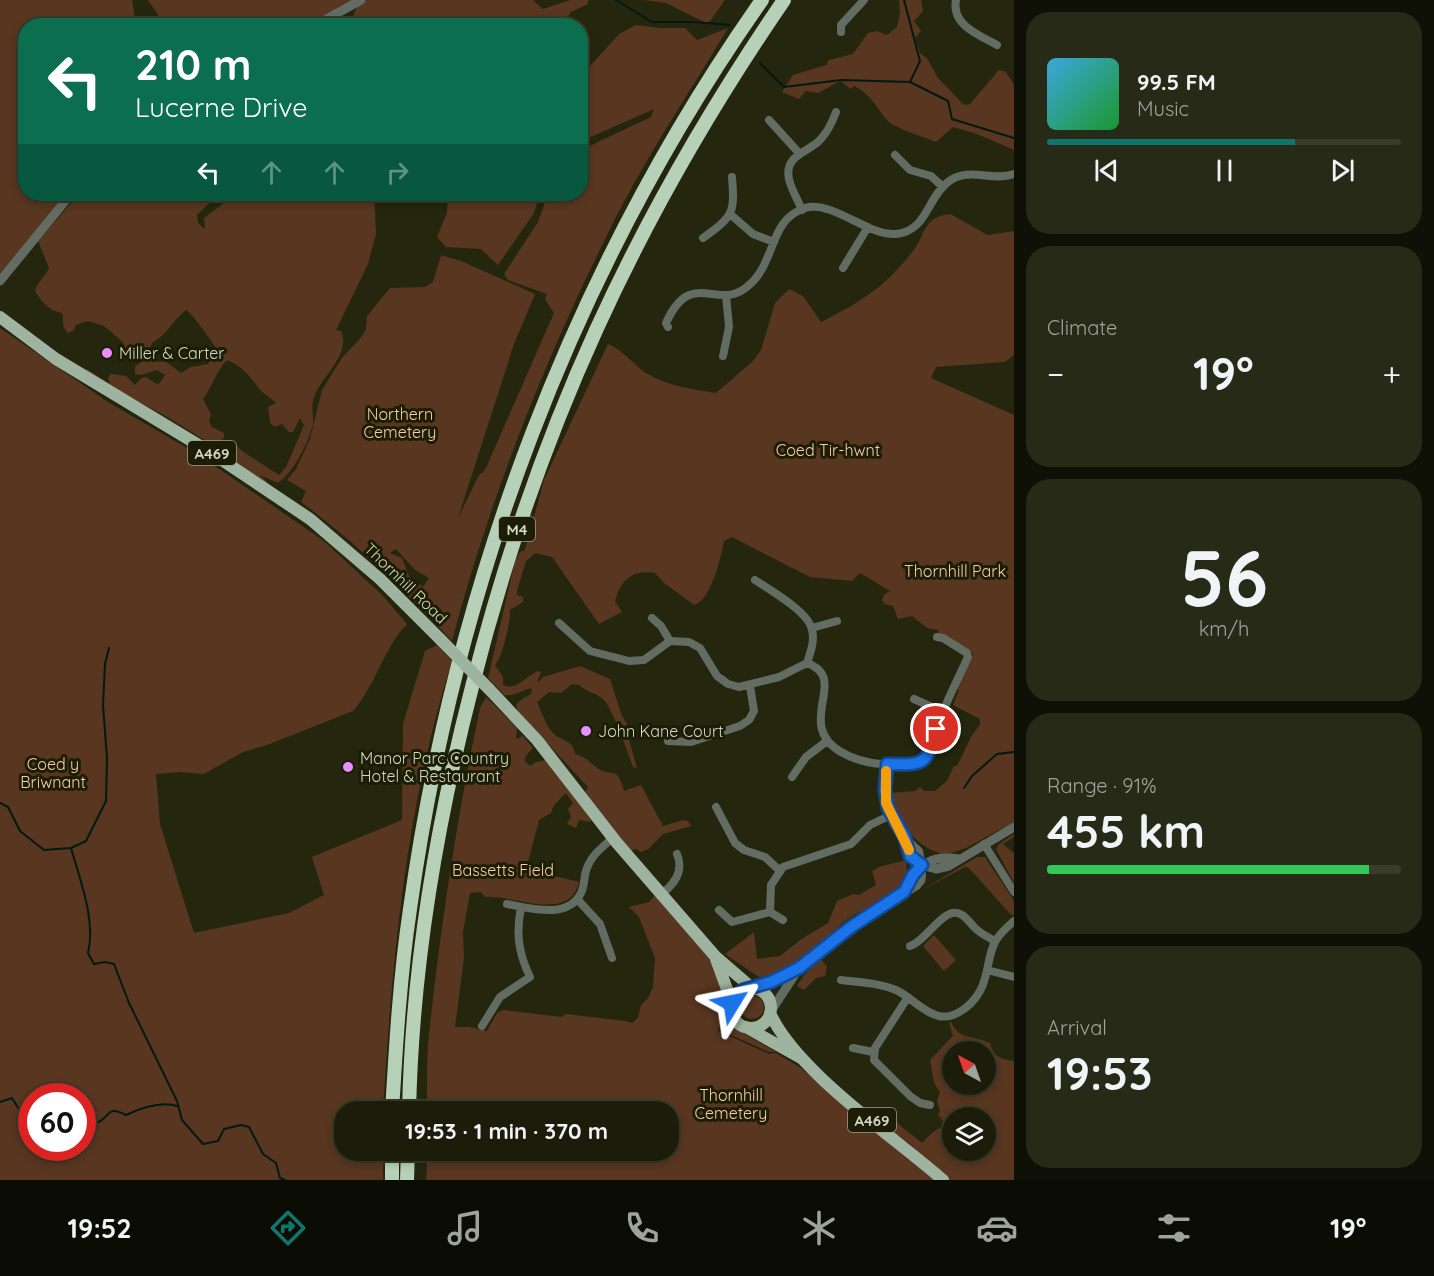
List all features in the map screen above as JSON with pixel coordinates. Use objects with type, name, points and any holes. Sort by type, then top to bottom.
[{"type":"highway","name":"M4","points":[[393,1101],[410,910],[430,785],[459,662],[495,538],[544,402],[594,289],[675,136],[762,0]]},
{"type":"highway","name":"M4","points":[[409,1101],[410,1059],[423,923],[448,788],[482,645],[521,514],[568,391],[634,249],[715,105],[784,0]]},
{"type":"highway","points":[[392,1161],[392,1180]]},
{"type":"highway","points":[[407,1180],[408,1161]]},
{"type":"main road","name":"Thornhill Road","points":[[0,317],[47,353],[210,452],[310,519],[380,579],[548,753],[613,838],[716,956],[753,988],[767,996],[779,1030],[802,1059],[943,1180]]},
{"type":"main road","name":"Thornhill Road","points":[[716,956],[732,1003],[734,1017],[792,1055],[802,1059]]},
{"type":"main road","points":[[732,1003],[739,992],[753,988]]},
{"type":"main road","points":[[746,1026],[761,1025],[771,1012]]},
{"type":"street","points":[[328,18],[361,0]]},
{"type":"street","points":[[841,32],[841,25],[846,17],[864,0]]},
{"type":"street","points":[[956,0],[956,15],[962,23],[997,45]]},
{"type":"street","points":[[802,210],[788,177],[791,163],[799,153],[821,139],[836,112]]},
{"type":"street","points":[[769,120],[799,153]]},
{"type":"street","points":[[895,155],[910,170],[931,176],[943,187]]},
{"type":"street","points":[[668,327],[666,323],[669,316],[683,297],[702,292],[726,295],[744,290],[757,278],[767,263],[784,222],[802,210],[812,207],[822,208],[890,234],[910,230],[920,222],[943,187],[954,178],[967,174],[999,178],[1014,174]]},
{"type":"street","points":[[703,238],[726,220],[730,214],[734,202],[732,177]]},
{"type":"street","points":[[0,281],[65,201]]},
{"type":"street","points":[[730,214],[753,234],[774,242]]},
{"type":"street","points":[[843,268],[868,227]]},
{"type":"street","points":[[723,356],[729,327],[726,295]]},
{"type":"street","points":[[559,623],[590,651],[629,661],[644,660],[670,641],[683,640],[695,644],[722,681],[734,686],[750,686],[788,674],[807,663],[813,644],[812,628],[802,614],[755,580]]},
{"type":"street","points":[[652,618],[666,632],[670,641]]},
{"type":"street","points":[[812,628],[837,621]]},
{"type":"street","points":[[807,663],[816,668],[824,680],[826,692],[820,724],[827,741],[855,759],[887,764],[913,764],[927,757],[933,747],[936,729],[968,655],[943,638],[937,637]]},
{"type":"street","points":[[668,741],[691,742],[744,724],[754,711],[750,686]]},
{"type":"street","points":[[914,699],[943,712]]},
{"type":"street","points":[[792,777],[806,757],[827,741]]},
{"type":"street","points":[[887,764],[885,797],[891,815],[905,838],[910,856],[922,865],[936,869],[949,866],[1014,827]]},
{"type":"street","points":[[716,807],[735,843],[744,850],[765,858],[779,870]]},
{"type":"street","points":[[770,912],[771,885],[779,870],[787,864],[851,844],[870,825],[891,815]]},
{"type":"street","points":[[507,904],[538,910],[561,908],[578,899],[591,860],[613,838]]},
{"type":"street","points":[[984,844],[1014,892]]},
{"type":"street","points":[[662,894],[678,874],[680,864],[677,854]]},
{"type":"street","points":[[753,988],[799,968],[851,927],[920,882],[922,865]]},
{"type":"street","points":[[578,899],[600,924],[612,958]]},
{"type":"street","points":[[482,1026],[500,997],[530,977],[518,947],[521,907]]},
{"type":"street","points":[[718,910],[732,922],[770,912],[783,920]]},
{"type":"street","points":[[910,946],[918,943],[944,916],[956,912],[961,913],[977,930],[995,941]]},
{"type":"street","points":[[841,980],[886,987],[908,997],[933,1015],[942,1017],[954,1014],[974,1001],[982,988],[995,941],[1014,921]]},
{"type":"street","points":[[771,1012],[799,968]]},
{"type":"street","points":[[987,970],[1014,977]]},
{"type":"street","points":[[908,997],[873,1052],[875,1063],[894,1078],[910,1096],[920,1103],[930,1105]]},
{"type":"street","points":[[853,1048],[873,1052]]},
{"type":"green space","points":[[0,0],[132,0],[135,18],[18,18],[18,201],[60,201],[0,275]]},
{"type":"green space","points":[[148,0],[354,0],[322,18],[160,18]]},
{"type":"green space","points":[[367,0],[533,0],[543,9],[570,0],[588,0],[588,4],[571,12],[567,18],[353,18],[357,6]]},
{"type":"green space","points":[[643,0],[725,0],[708,24],[666,3]]},
{"type":"green space","points":[[899,0],[921,0],[923,11],[914,21],[921,31],[915,38],[920,53],[927,58],[938,78],[964,105],[970,104],[999,70],[1006,72],[1014,85],[1014,150],[977,134],[953,127],[936,142],[910,132],[887,120],[869,97],[860,90],[854,86],[851,89],[840,81],[818,93],[806,91],[799,99],[782,92],[793,75],[826,65],[829,60],[853,54],[868,33],[877,31],[887,35],[897,27],[900,13]]},
{"type":"green space","name":"Northern Cemetery","points":[[636,25],[685,28],[697,40],[728,28],[630,191],[568,319],[503,477],[467,586],[452,641],[380,568],[301,502],[306,491],[287,480],[296,469],[310,439],[322,390],[342,358],[363,335],[367,316],[390,288],[425,287],[433,282],[441,255],[461,261],[535,294],[514,344],[458,518],[479,475],[485,470],[554,313],[545,299],[547,294],[508,280],[504,274],[538,222],[546,201],[588,201],[588,147],[651,117],[654,109],[591,137],[588,134],[588,68],[619,34]],"holes":[[[396,549],[415,570],[429,578],[423,587],[409,576],[402,558],[390,553]]]},
{"type":"green space","points":[[73,201],[211,201],[197,215],[198,223],[205,229],[204,218],[227,201],[374,201],[376,234],[368,264],[336,330],[341,331],[342,349],[316,392],[312,404],[311,431],[295,465],[284,478],[278,483],[260,475],[271,486],[221,453],[228,442],[233,442],[242,451],[279,475],[286,467],[304,425],[300,418],[293,432],[289,432],[282,424],[275,427],[270,423],[268,407],[276,403],[261,391],[236,364],[227,360],[223,364],[203,399],[211,414],[209,421],[212,427],[224,433],[224,438],[217,444],[213,444],[214,446],[169,418],[85,373],[87,369],[110,384],[108,378],[111,374],[126,376],[135,385],[141,378],[146,377],[158,385],[165,375],[157,370],[141,375],[135,374],[135,367],[146,358],[153,358],[157,362],[165,361],[181,373],[191,367],[208,364],[218,351],[186,310],[162,336],[152,343],[146,357],[138,361],[128,356],[123,342],[104,326],[88,321],[76,325],[74,330],[68,333],[63,325],[63,315],[46,305],[35,291],[49,268],[38,241]]},
{"type":"green space","points":[[448,201],[538,201],[534,213],[498,265],[481,249],[446,247],[437,237],[447,213]]},
{"type":"green space","name":"Coed Tir-hwnt","points":[[950,214],[988,235],[1014,231],[1014,355],[1005,362],[936,367],[931,378],[1014,415],[1014,822],[949,856],[929,849],[918,841],[889,806],[888,795],[891,793],[915,791],[920,787],[924,791],[935,791],[947,781],[972,735],[980,725],[980,719],[953,705],[959,690],[956,688],[973,655],[972,652],[964,652],[938,635],[938,630],[927,628],[912,616],[898,619],[893,606],[885,604],[882,600],[884,595],[890,591],[860,573],[852,581],[810,577],[732,537],[724,541],[714,578],[700,602],[694,605],[664,583],[655,573],[634,574],[624,581],[615,601],[622,612],[599,624],[552,557],[535,553],[526,561],[517,591],[517,595],[523,597],[523,602],[510,610],[506,639],[495,665],[503,677],[503,685],[508,686],[517,685],[538,671],[541,672],[537,683],[543,677],[580,666],[610,679],[622,716],[632,732],[629,740],[637,768],[633,767],[611,711],[601,698],[579,685],[572,684],[561,693],[549,692],[537,702],[550,729],[572,746],[575,754],[601,770],[616,774],[624,791],[641,785],[663,826],[683,820],[688,821],[691,826],[663,834],[648,849],[641,852],[636,849],[630,851],[584,794],[588,787],[518,712],[516,705],[531,694],[532,688],[504,695],[488,678],[515,561],[520,552],[525,550],[544,480],[608,344],[646,373],[662,381],[716,393],[753,361],[761,350],[775,303],[789,289],[803,296],[821,322],[849,307],[882,284],[913,251],[929,223]]},
{"type":"green space","name":"Coed y Briwnant","points":[[0,328],[108,402],[199,455],[324,541],[383,596],[407,624],[392,644],[368,690],[353,711],[267,745],[243,752],[204,774],[180,772],[156,774],[160,824],[194,933],[289,913],[324,895],[312,857],[402,820],[403,724],[425,651],[437,645],[452,661],[436,716],[412,827],[391,997],[384,1101],[334,1101],[334,1161],[383,1161],[383,1180],[0,1180]]},
{"type":"green space","points":[[486,697],[517,728],[516,739],[523,736],[533,748],[525,757],[525,761],[530,766],[547,760],[591,820],[590,822],[579,820],[576,828],[567,824],[571,817],[568,809],[573,803],[566,793],[554,805],[551,813],[539,820],[528,862],[546,874],[579,882],[573,895],[564,902],[539,904],[485,897],[481,892],[470,893],[463,932],[464,958],[455,1027],[470,1027],[487,1031],[497,1013],[503,1010],[561,1017],[566,1014],[632,1023],[638,1018],[641,1005],[648,998],[653,987],[655,958],[639,917],[629,907],[649,902],[656,894],[714,961],[726,1001],[718,1031],[769,1054],[776,1053],[801,1068],[935,1180],[426,1180],[426,1161],[679,1161],[679,1101],[426,1101],[428,1044],[444,911],[480,708]]},
{"type":"green space","points":[[1014,834],[1014,837],[1003,844],[1014,853],[1014,883],[996,849],[999,844]]},
{"type":"green space","points":[[977,857],[985,857],[1014,901],[1012,916],[969,868],[965,867],[922,890]]},
{"type":"green space","points":[[906,860],[907,873],[903,883],[864,915],[859,912],[847,919],[833,934],[781,972],[759,977],[725,954],[754,932],[757,959],[780,956],[800,940],[828,923],[837,901],[853,894],[859,895],[876,885],[872,871]]},
{"type":"green space","points":[[934,935],[956,960],[944,971],[923,946]]},
{"type":"green space","points":[[821,959],[827,967],[825,976],[816,978],[804,990],[797,986],[804,975]]},
{"type":"green space","points":[[752,995],[761,998],[764,1007],[761,1016],[752,1019],[743,1016],[740,1007],[743,998]]},
{"type":"green space","points":[[729,1021],[740,1031],[776,1052],[769,1052],[724,1032]]},
{"type":"green space","points":[[949,1022],[951,1022],[963,1035],[984,1041],[948,1041],[953,1036]]},
{"type":"green space","points":[[942,1047],[942,1095],[996,1095],[996,1054],[1014,1061],[1014,1180],[946,1180],[910,1144],[887,1129],[887,1125],[880,1117],[890,1123],[897,1122],[922,1143],[942,1127],[942,1161],[996,1161],[996,1107],[942,1107],[942,1120],[938,1115],[940,1111],[937,1101],[940,1092],[934,1083],[930,1060]]},
{"type":"waterway","points":[[616,0],[652,22],[730,25]]},
{"type":"waterway","points":[[904,0],[920,61],[910,82]]},
{"type":"waterway","points":[[760,63],[784,87],[841,80],[910,82],[948,101],[952,119],[1014,138]]},
{"type":"waterway","points":[[71,848],[86,841],[106,801],[107,758],[103,705],[105,664],[109,648]]},
{"type":"waterway","points":[[964,788],[972,776],[997,754],[1014,752]]},
{"type":"waterway","points":[[0,803],[8,807],[20,831],[44,850],[71,848],[89,914],[88,953],[94,964],[105,962],[114,964],[129,1003],[177,1101],[182,1120],[203,1144],[218,1141],[224,1129],[241,1125],[249,1127],[263,1154],[276,1163],[280,1178],[285,1180]]},
{"type":"waterway","points":[[0,1102],[12,1098],[18,1108]]},
{"type":"waterway","points":[[96,1123],[112,1111],[126,1115],[158,1105],[177,1106]]},
{"type":"slow traffic","points":[[886,771],[886,803],[909,850]]},
{"type":"place","name":"Miller & Carter","points":[[107,353]]},
{"type":"place","name":"John Kane Court","points":[[586,731]]},
{"type":"place","name":"Manor Parc Country Hotel & Restaurant","points":[[348,767]]},
{"type":"route","points":[[732,1003],[736,995],[743,990],[771,982],[799,968],[851,927],[904,892],[913,875],[922,865],[910,856],[905,838],[888,808],[885,797],[887,764],[913,764],[923,760],[933,747],[936,729]]},
{"type":"park label","name":"Thornhill Park","points":[[955,571]]},
{"type":"park label","name":"Bassetts Field","points":[[503,870]]},
{"type":"park label","name":"Thornhill Cemetery","points":[[731,1104]]}]
